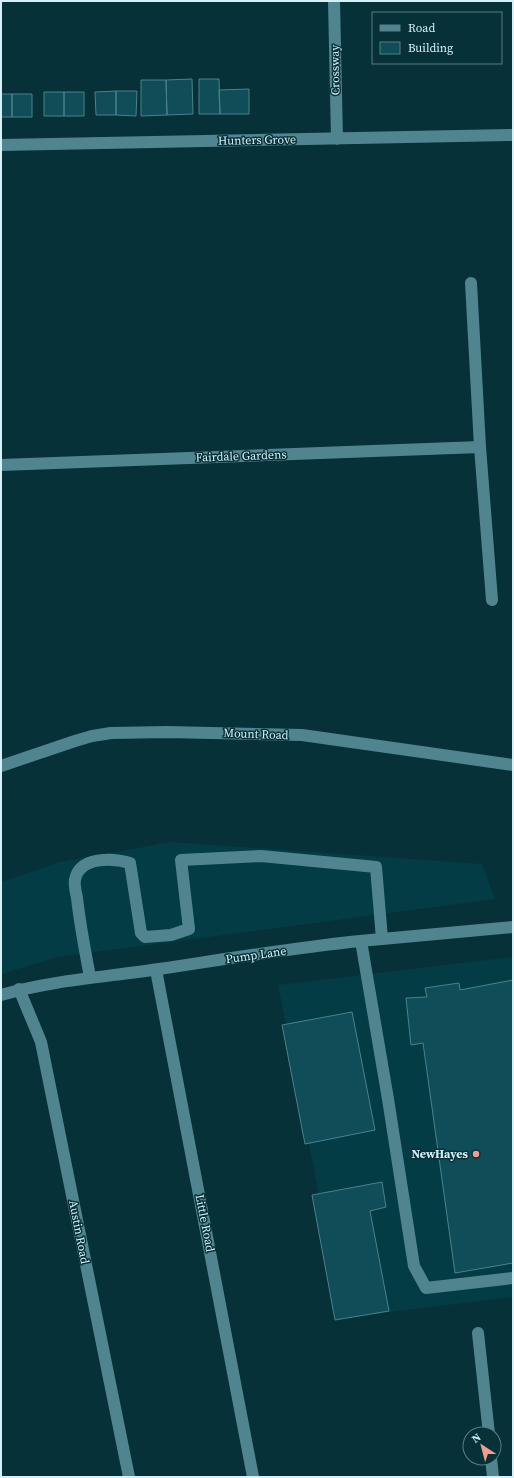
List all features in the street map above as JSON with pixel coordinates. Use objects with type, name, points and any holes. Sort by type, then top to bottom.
[{"type":"street","name":"Crossway","points":[[334,1],[337,139]]},
{"type":"street","name":"Hunters Grove","points":[[1,145],[513,135]]},
{"type":"street","points":[[471,283],[480,447],[492,600]]},
{"type":"street","name":"Fairdale Gardens","points":[[1,465],[480,447]]},
{"type":"street","name":"Mount Road","points":[[1,766],[75,740],[92,736],[111,733],[167,732],[302,736],[513,765]]},
{"type":"street","points":[[90,977],[81,930],[75,880],[81,867],[99,859],[118,859],[130,862],[141,933],[145,937],[170,935],[189,929],[181,860],[261,856],[376,867],[382,939]]},
{"type":"street","name":"Pump Lane","points":[[1,995],[90,977],[156,970],[295,949],[361,941],[513,927]]},
{"type":"street","points":[[361,941],[388,1099],[414,1266],[426,1288],[513,1278]]},
{"type":"street","name":"Little Road","points":[[156,970],[253,1477]]},
{"type":"street","name":"Austin Road","points":[[20,990],[41,1042],[129,1477]]},
{"type":"street","points":[[478,1333],[488,1426]]},
{"type":"street","points":[[492,1466],[493,1477]]},
{"type":"shaded area","points":[[171,842],[482,864],[495,899],[58,957],[1,974],[1,882],[60,862]]},
{"type":"shaded area","points":[[513,957],[513,1297],[343,1318],[278,985]]},
{"type":"building","points":[[192,79],[193,114],[167,115],[166,80]]},
{"type":"building","points":[[199,79],[219,79],[220,114],[199,114]]},
{"type":"building","points":[[141,80],[166,80],[167,115],[141,116]]},
{"type":"building","points":[[249,89],[249,114],[220,114],[219,90]]},
{"type":"building","points":[[116,91],[116,115],[96,115],[95,92]]},
{"type":"building","points":[[116,91],[137,91],[136,116],[116,115]]},
{"type":"building","points":[[44,92],[64,92],[64,116],[44,116]]},
{"type":"building","points":[[64,92],[84,92],[84,116],[64,116]]},
{"type":"building","points":[[1,94],[12,94],[12,117],[1,117]]},
{"type":"building","points":[[12,94],[32,94],[32,117],[12,117]]},
{"type":"building","name":"NewHayes","points":[[513,980],[513,1263],[455,1273],[423,1043],[411,1045],[406,998],[427,997],[425,988],[459,983],[460,990]]},
{"type":"building","points":[[352,1012],[375,1130],[305,1144],[282,1025]]},
{"type":"building","points":[[382,1182],[386,1207],[370,1211],[389,1311],[335,1320],[312,1195]]},
{"type":"place","name":"NewHayes","points":[[476,1154]]}]
